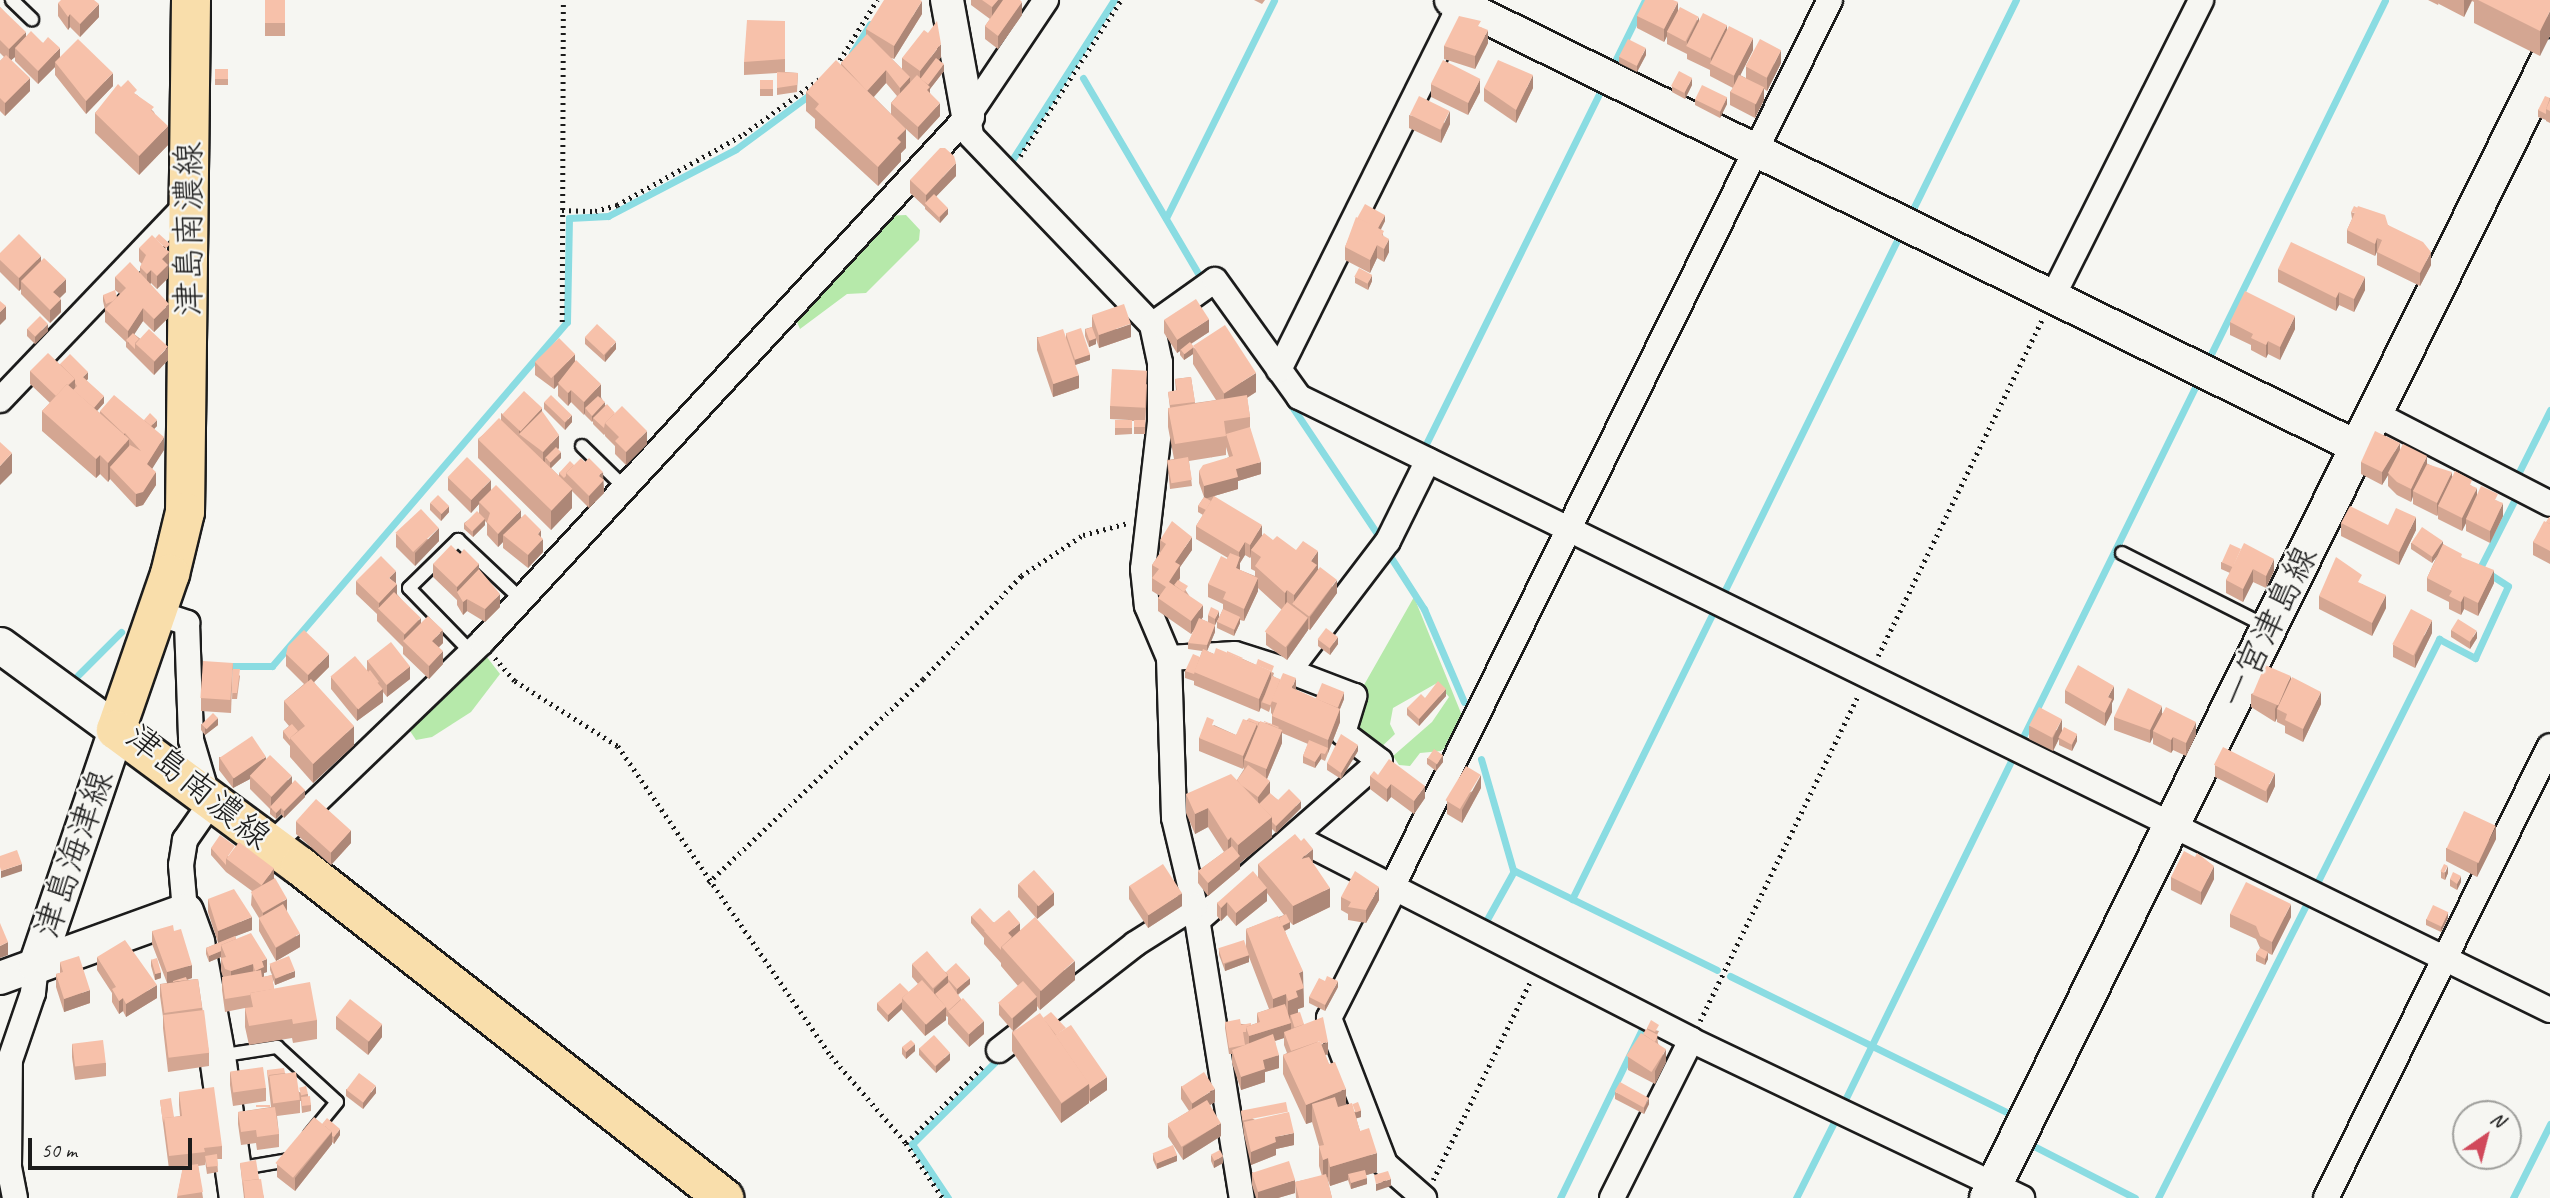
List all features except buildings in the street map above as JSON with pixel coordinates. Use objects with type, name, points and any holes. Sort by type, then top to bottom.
[{"type":"main road","name":"津島南濃線","points":[[191,0],[185,512],[157,613],[116,730],[724,1198]]},
{"type":"main road","name":"一宮津島線","points":[[2001,1193],[2172,823],[2550,56]]},
{"type":"main road","name":"津島海津線","points":[[0,645],[116,730],[36,965]]},
{"type":"main road","name":"津島海津線","points":[[36,965],[185,911]]},
{"type":"main road","points":[[185,911],[196,942],[218,1056],[234,1184]]},
{"type":"street","points":[[947,0],[971,136],[1152,326],[1160,362],[1160,422],[1143,569],[1147,606],[1169,659],[1174,818],[1196,913],[1242,1198]]},
{"type":"street","points":[[270,846],[476,647],[968,116],[1046,0]]},
{"type":"street","points":[[1424,1197],[1385,1164],[1329,1018],[1830,0]]},
{"type":"street","points":[[2052,298],[2201,0]]},
{"type":"street","points":[[1279,370],[1458,2],[2357,447]]},
{"type":"street","points":[[0,400],[190,201]]},
{"type":"street","points":[[1152,326],[1215,280],[1298,397],[2550,1010]]},
{"type":"street","points":[[2374,413],[2550,504]]},
{"type":"street","points":[[1289,671],[1388,541],[1428,460]]},
{"type":"street","points":[[157,613],[187,623],[191,740],[211,804],[185,841],[181,866],[185,911]]},
{"type":"street","points":[[1169,659],[1235,654],[1354,696],[1343,733],[1434,802]]},
{"type":"street","points":[[2326,1198],[2550,746]]},
{"type":"street","points":[[999,1050],[1135,944],[1196,913],[1297,838],[1380,761]]},
{"type":"street","points":[[1297,838],[1691,1040],[2001,1193]]},
{"type":"street","points":[[0,978],[36,965],[33,993],[10,1060],[9,1167],[15,1198]]},
{"type":"street","points":[[1612,1198],[1691,1040]]},
{"type":"lane","points":[[12,0],[32,19]]},
{"type":"lane","points":[[582,446],[624,487]]},
{"type":"lane","points":[[476,647],[409,588],[458,540],[521,599]]},
{"type":"lane","points":[[2122,553],[2268,627]]},
{"type":"lane","points":[[218,1056],[277,1047],[337,1102],[287,1163],[234,1184]]},
{"type":"path","points":[[562,323],[563,0]]},
{"type":"path","points":[[562,210],[595,212],[617,205],[744,134],[837,66],[877,0]]},
{"type":"path","points":[[1008,174],[1121,0]]},
{"type":"path","points":[[708,883],[923,679],[1021,576],[1083,536],[1149,519]]},
{"type":"path","points":[[476,647],[515,681],[618,746],[708,883],[831,1056],[906,1143],[943,1198]]},
{"type":"path","points":[[1424,1197],[1539,962]]},
{"type":"path","points":[[906,1143],[999,1050]]},
{"type":"green space","points":[[906,215],[920,230],[919,240],[866,293],[847,294],[800,329],[793,313],[883,216]]},
{"type":"green space","points":[[1414,597],[1463,718],[1449,744],[1441,751],[1420,753],[1410,766],[1399,765],[1393,756],[1432,722],[1449,697],[1437,683],[1393,708],[1390,724],[1395,734],[1376,752],[1348,729],[1360,692]]},
{"type":"green space","points":[[483,652],[500,674],[471,712],[432,737],[416,740],[406,725]]},
{"type":"waterway","points":[[1012,160],[1114,0]]},
{"type":"waterway","points":[[1166,218],[1274,0]]},
{"type":"waterway","points":[[1615,61],[1645,0]]},
{"type":"waterway","points":[[1914,207],[2016,0]]},
{"type":"waterway","points":[[2211,354],[2385,0]]},
{"type":"waterway","points":[[852,53],[870,24]]},
{"type":"waterway","points":[[1083,78],[1201,278]]},
{"type":"waterway","points":[[225,666],[272,666],[567,322],[569,218],[608,216],[736,149],[812,93]]},
{"type":"waterway","points":[[1424,448],[1598,96]]},
{"type":"waterway","points":[[1723,594],[1896,242]]},
{"type":"waterway","points":[[2022,739],[2194,389]]},
{"type":"waterway","points":[[1291,405],[1380,538],[1381,535]]},
{"type":"waterway","points":[[2517,476],[2550,410]]},
{"type":"waterway","points":[[2314,889],[2439,639],[2475,658],[2508,586],[2480,568],[2517,495]]},
{"type":"waterway","points":[[1388,553],[1424,609],[1464,702]]},
{"type":"waterway","points":[[1572,899],[1715,609]]},
{"type":"waterway","points":[[78,675],[121,632]]},
{"type":"waterway","points":[[1843,1104],[2013,757]]},
{"type":"waterway","points":[[1481,759],[1513,870],[1717,970]]},
{"type":"waterway","points":[[1480,920],[1485,923],[1514,871]]},
{"type":"waterway","points":[[2158,1198],[2307,903]]},
{"type":"waterway","points":[[1730,976],[2008,1113]]},
{"type":"waterway","points":[[1560,1198],[1645,1023]]},
{"type":"waterway","points":[[948,1198],[912,1144],[1002,1055]]},
{"type":"waterway","points":[[1796,1198],[1836,1118]]},
{"type":"waterway","points":[[2513,1198],[2550,1124]]},
{"type":"waterway","points":[[2030,1144],[2135,1198]]}]
